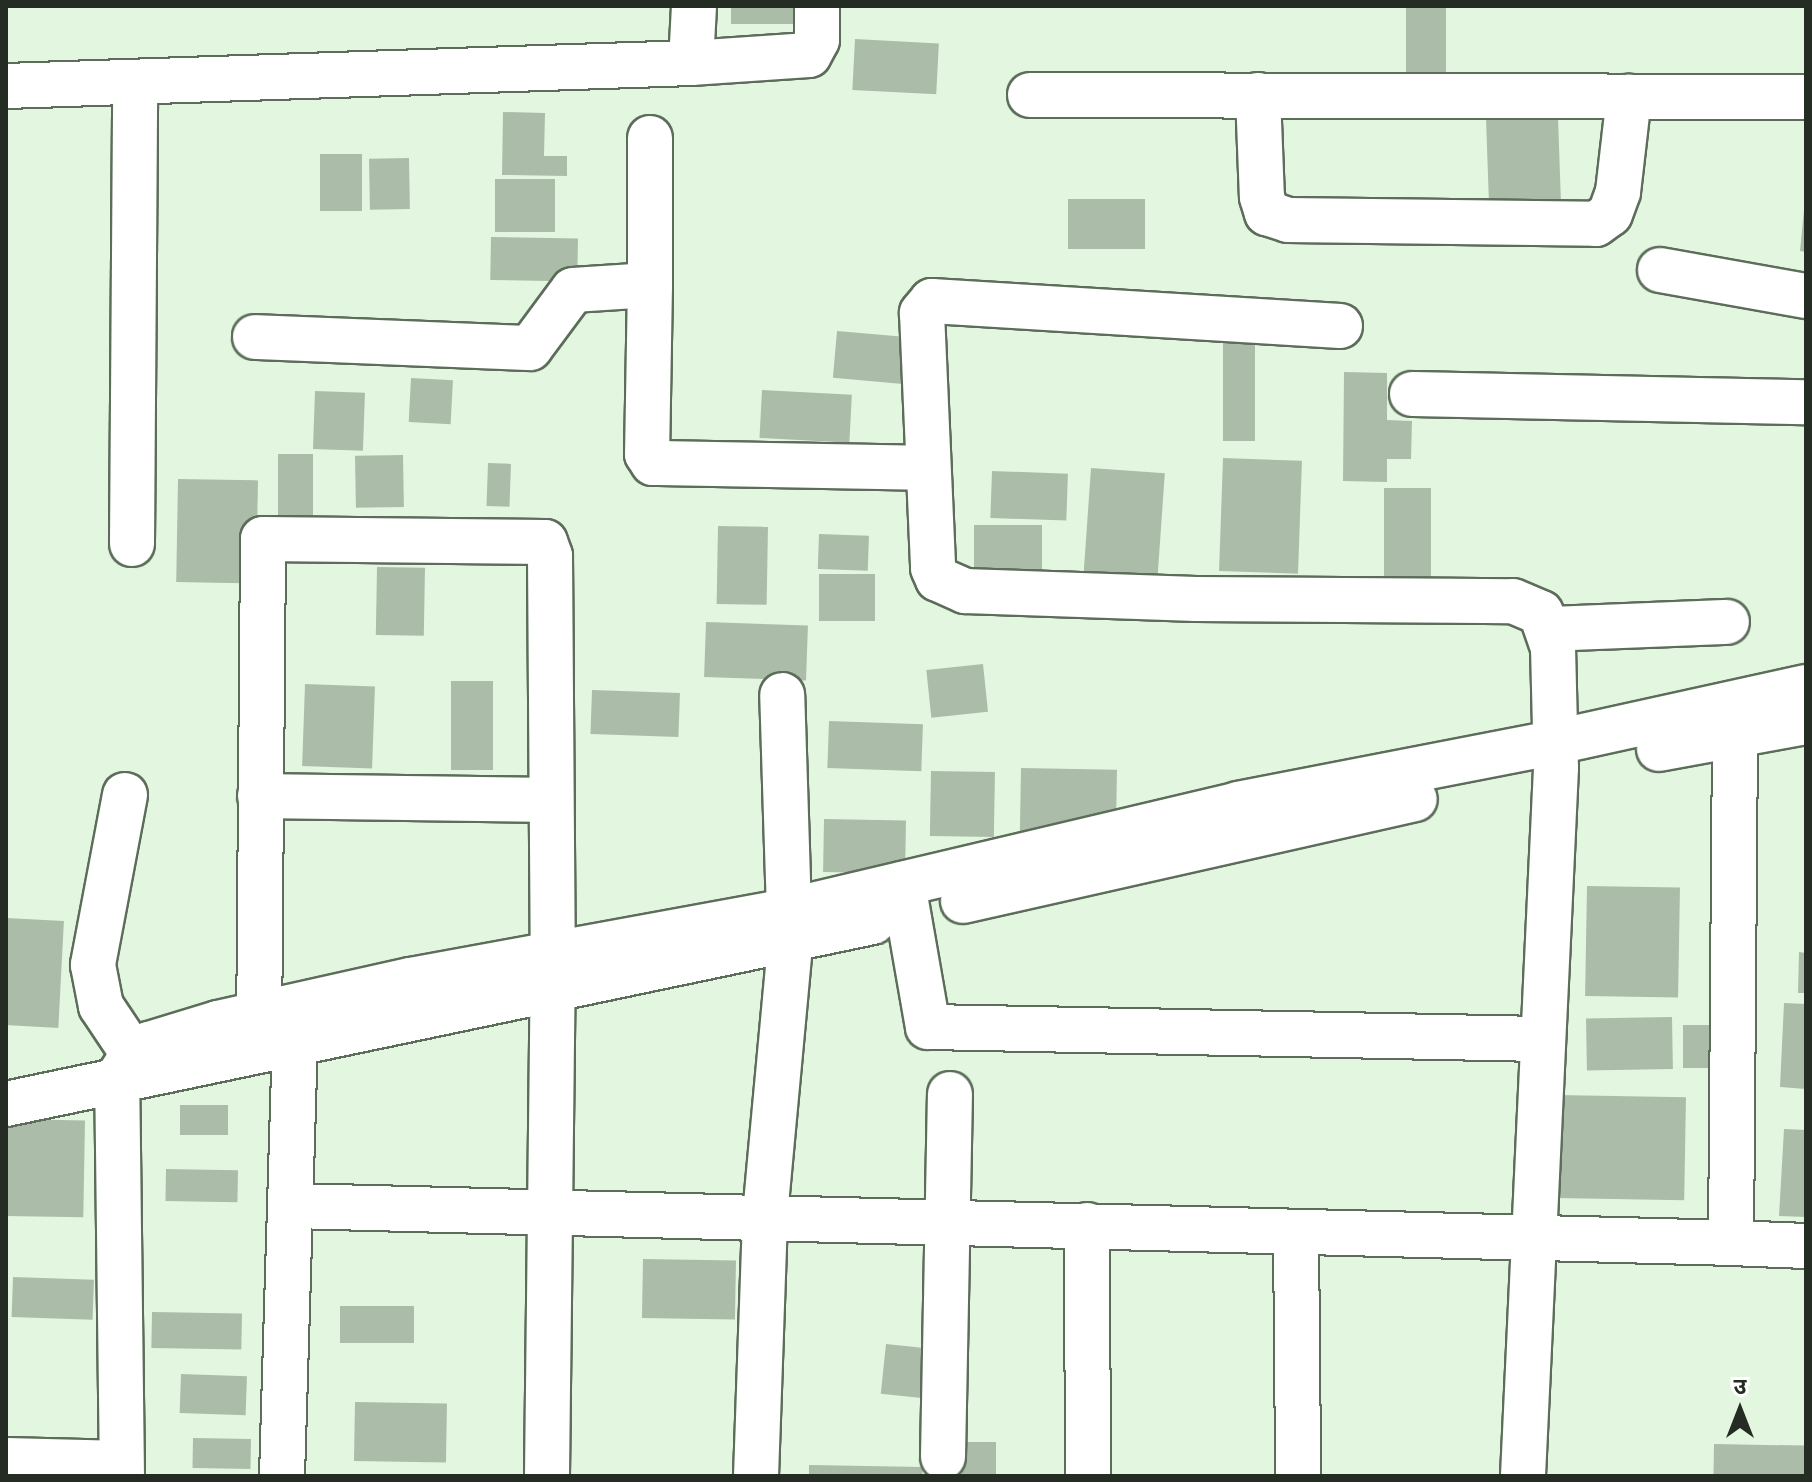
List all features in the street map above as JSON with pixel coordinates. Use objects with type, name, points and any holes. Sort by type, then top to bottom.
[{"type":"street","points":[[691,63],[694,6]]},
{"type":"street","points":[[6,86],[691,63],[809,55],[817,40],[817,6]]},
{"type":"street","points":[[132,544],[135,84]]},
{"type":"street","points":[[1030,95],[1806,97]]},
{"type":"street","points":[[1258,95],[1262,197],[1267,213],[1288,220],[1596,224],[1610,214],[1618,192],[1629,97]]},
{"type":"street","points":[[650,138],[647,454],[653,463],[926,468]]},
{"type":"street","points":[[1660,270],[1806,296]]},
{"type":"street","points":[[255,337],[530,348],[573,290],[650,285]]},
{"type":"street","points":[[1340,326],[932,301],[922,313],[926,468],[933,568],[938,579],[965,591],[1513,601],[1541,613],[1549,629],[1556,755],[1523,1476]]},
{"type":"street","points":[[1412,394],[1806,402]]},
{"type":"street","points":[[282,1476],[293,1206],[271,1036],[260,796],[264,537],[537,538],[550,556],[553,1211],[547,1476]]},
{"type":"street","points":[[1549,629],[1727,622]]},
{"type":"street","points":[[6,1104],[125,1066],[149,1044],[271,1036],[552,971],[790,927],[1556,755],[1806,687]]},
{"type":"street","points":[[756,1476],[765,1215],[790,927],[782,695]]},
{"type":"street","points":[[1556,755],[1735,735],[1806,722]]},
{"type":"street","points":[[1731,1243],[1735,735]]},
{"type":"street","points":[[6,1460],[122,1469],[125,1066],[101,1006],[93,965],[125,795]]},
{"type":"street","points":[[260,796],[551,800]]},
{"type":"street","points":[[905,899],[928,1027],[1543,1039]]},
{"type":"street","points":[[943,1457],[950,1224],[950,1094]]},
{"type":"street","points":[[293,1206],[765,1215],[950,1224],[1533,1235],[1806,1246]]},
{"type":"street","points":[[1087,1225],[1088,1476]]},
{"type":"street","points":[[1296,1232],[1298,1476]]},
{"type":"building","points":[[731,6],[805,6],[805,24],[731,24]]},
{"type":"building","points":[[1406,7],[1446,7],[1446,81],[1406,81]]},
{"type":"building","points":[[855,39],[939,43],[936,94],[852,90]]},
{"type":"building","points":[[503,112],[545,113],[544,156],[567,156],[567,176],[502,175]]},
{"type":"building","points":[[1558,117],[1561,210],[1489,212],[1486,120]]},
{"type":"building","points":[[320,154],[362,154],[362,211],[320,211]]},
{"type":"building","points":[[409,158],[410,209],[370,210],[369,159]]},
{"type":"building","points":[[495,179],[555,179],[555,232],[495,232]]},
{"type":"building","points":[[1068,199],[1145,199],[1145,249],[1068,249]]},
{"type":"building","points":[[1806,211],[1806,252],[1800,251]]},
{"type":"building","points":[[491,237],[578,239],[577,282],[490,280]]},
{"type":"building","points":[[837,331],[907,337],[903,384],[833,378]]},
{"type":"building","points":[[1223,339],[1255,339],[1255,441],[1223,441]]},
{"type":"building","points":[[1344,372],[1387,373],[1387,420],[1412,421],[1411,459],[1387,459],[1387,482],[1343,481]]},
{"type":"building","points":[[411,378],[453,380],[451,424],[409,422]]},
{"type":"building","points":[[762,390],[852,395],[849,443],[759,438]]},
{"type":"building","points":[[315,391],[365,393],[363,451],[313,449]]},
{"type":"building","points":[[278,454],[313,454],[313,527],[278,527]]},
{"type":"building","points":[[403,455],[404,507],[356,508],[355,456]]},
{"type":"building","points":[[1223,458],[1302,461],[1298,574],[1219,571]]},
{"type":"building","points":[[488,463],[511,464],[509,507],[486,506]]},
{"type":"building","points":[[1091,468],[1165,473],[1157,590],[1083,585]]},
{"type":"building","points":[[992,471],[1068,474],[1066,521],[990,518]]},
{"type":"building","points":[[178,479],[258,480],[256,583],[176,582]]},
{"type":"building","points":[[1384,488],[1431,488],[1431,596],[1384,596]]},
{"type":"building","points":[[974,525],[1042,525],[1042,580],[974,580]]},
{"type":"building","points":[[718,526],[768,527],[767,605],[717,604]]},
{"type":"building","points":[[819,534],[869,536],[868,571],[818,569]]},
{"type":"building","points":[[377,567],[425,568],[424,636],[376,635]]},
{"type":"building","points":[[819,574],[875,574],[875,621],[819,621]]},
{"type":"building","points":[[706,622],[808,626],[806,681],[704,677]]},
{"type":"building","points":[[983,664],[988,712],[931,718],[926,670]]},
{"type":"building","points":[[451,681],[493,681],[493,770],[451,770]]},
{"type":"building","points":[[305,684],[375,686],[372,768],[302,766]]},
{"type":"building","points":[[592,690],[680,693],[678,737],[590,734]]},
{"type":"building","points":[[829,721],[923,724],[921,771],[827,768]]},
{"type":"building","points":[[1021,768],[1117,770],[1116,833],[1020,831]]},
{"type":"building","points":[[931,771],[995,772],[994,837],[930,836]]},
{"type":"building","points":[[824,819],[906,820],[905,873],[823,872]]},
{"type":"building","points":[[1587,886],[1680,888],[1678,998],[1585,996]]},
{"type":"building","points":[[6,918],[64,921],[58,1028],[6,1025]]},
{"type":"building","points":[[1799,952],[1806,953],[1806,993],[1798,993]]},
{"type":"building","points":[[1784,1003],[1806,1004],[1806,1089],[1780,1087]]},
{"type":"building","points":[[1672,1017],[1673,1069],[1587,1070],[1586,1019]]},
{"type":"building","points":[[1683,1025],[1730,1025],[1730,1068],[1683,1068]]},
{"type":"building","points":[[1557,1095],[1686,1097],[1684,1200],[1555,1198]]},
{"type":"building","points":[[180,1105],[228,1105],[228,1135],[180,1135]]},
{"type":"building","points":[[6,1119],[85,1120],[83,1217],[6,1216]]},
{"type":"building","points":[[1784,1129],[1806,1130],[1806,1217],[1779,1216]]},
{"type":"building","points":[[166,1169],[238,1170],[237,1202],[165,1201]]},
{"type":"building","points":[[643,1259],[736,1261],[735,1320],[642,1318]]},
{"type":"building","points":[[13,1277],[94,1280],[93,1320],[12,1317]]},
{"type":"building","points":[[340,1306],[414,1306],[414,1343],[340,1343]]},
{"type":"building","points":[[152,1312],[242,1314],[241,1350],[151,1348]]},
{"type":"building","points":[[886,1344],[927,1348],[922,1398],[881,1394]]},
{"type":"building","points":[[181,1374],[247,1376],[246,1415],[180,1413]]},
{"type":"building","points":[[355,1402],[447,1404],[446,1463],[354,1461]]},
{"type":"building","points":[[193,1438],[251,1439],[250,1469],[192,1468]]},
{"type":"building","points":[[962,1442],[996,1442],[996,1476],[962,1476]]},
{"type":"building","points":[[1714,1444],[1806,1446],[1805,1476],[1713,1476]]},
{"type":"building","points":[[809,1465],[923,1467],[922,1476],[809,1476]]}]
